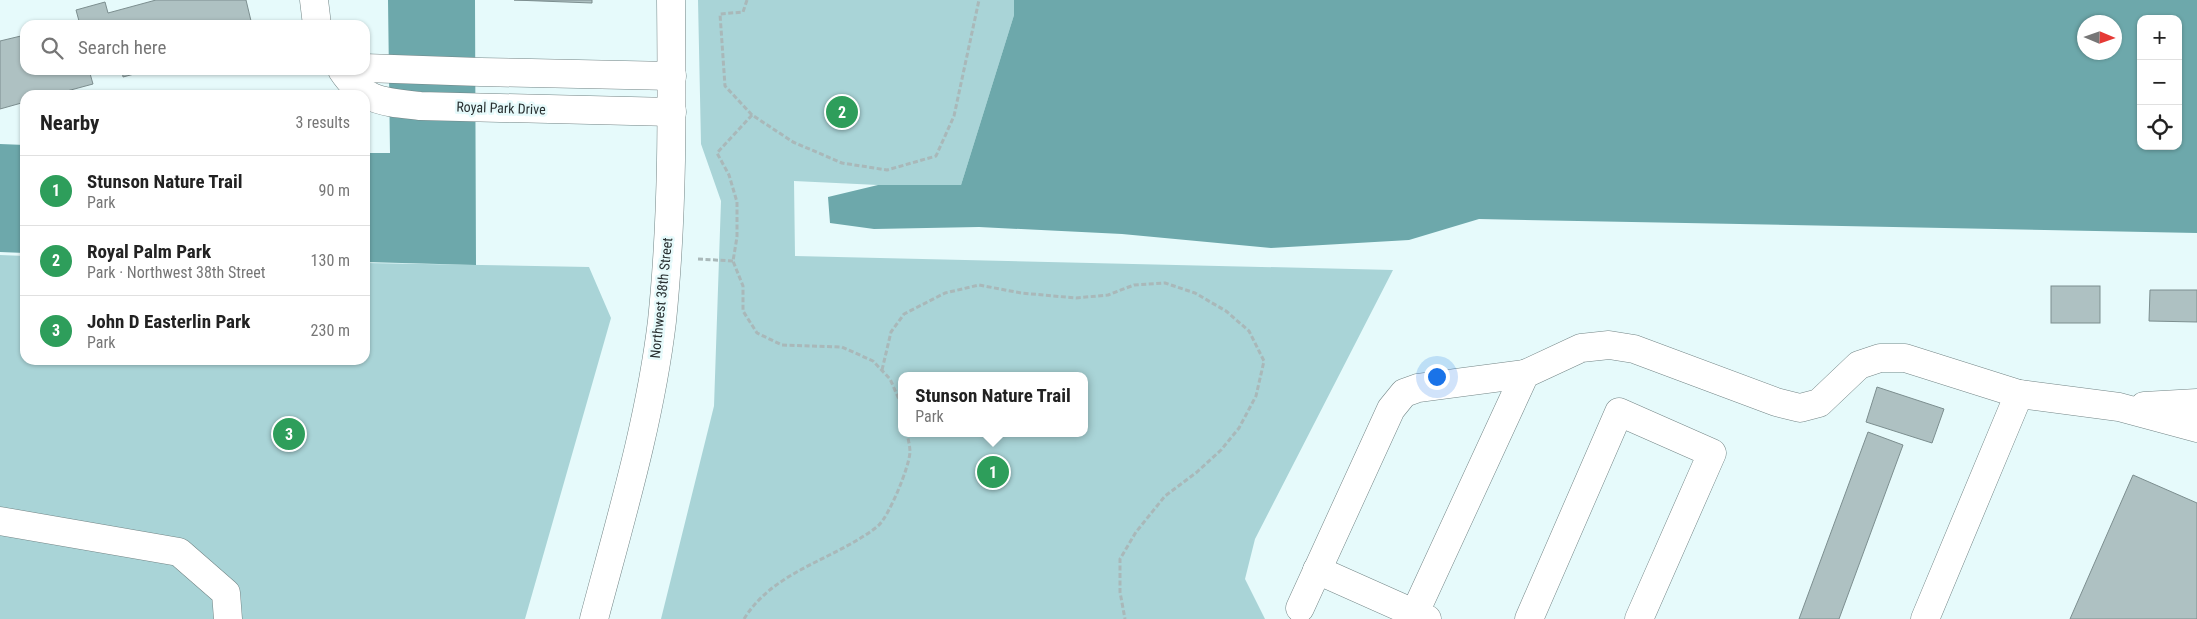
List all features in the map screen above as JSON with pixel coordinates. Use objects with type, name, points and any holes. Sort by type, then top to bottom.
[{"type":"street","points":[[314,0],[316,20]]},
{"type":"street","name":"Northwest 38th Street","points":[[594,619],[630,482],[662,322],[671,194],[671,0]]},
{"type":"street","points":[[377,68],[672,76]]},
{"type":"street","name":"Royal Park Drive","points":[[345,75],[351,84],[358,90]]},
{"type":"street","name":"Royal Park Drive","points":[[370,96],[388,102],[506,108],[672,112]]},
{"type":"street","points":[[1300,608],[1390,409],[1404,393],[1418,388],[1525,374],[1581,348],[1609,345],[1634,349],[1776,402],[1800,408],[1819,403],[1859,365],[1880,358],[1905,358],[2019,394],[2119,407],[2197,428]]},
{"type":"street","points":[[1318,570],[1418,617],[1525,374]]},
{"type":"street","points":[[1925,619],[2019,394]]},
{"type":"street","points":[[2119,407],[2197,402]]},
{"type":"street","points":[[1529,619],[1619,412],[1712,453],[1639,619]]},
{"type":"street","points":[[0,521],[179,552],[226,593],[228,619]]},
{"type":"path","points":[[747,0],[743,12],[720,14],[725,86],[752,115],[793,142],[842,163],[886,170],[936,156],[954,116],[979,0]]},
{"type":"path","points":[[752,115],[717,153],[729,175],[738,202],[737,237],[733,261],[743,286],[744,311],[757,333],[782,345],[842,347],[873,361],[890,379],[898,397]]},
{"type":"path","points":[[697,258],[733,261]]},
{"type":"path","points":[[882,370],[891,332],[904,314],[945,293],[979,285],[1022,293],[1076,298],[1108,295],[1134,285],[1165,283],[1195,293],[1226,311],[1249,331],[1264,361],[1256,396],[1239,428],[1221,450],[1197,472],[1164,496],[1136,532],[1120,559],[1120,592],[1125,619]]},
{"type":"path","points":[[744,619],[752,606],[780,581],[852,542],[880,524],[899,489],[910,453],[908,437]]},
{"type":"shaded area","points":[[388,0],[475,0],[476,265],[370,262],[370,153],[390,153]]},
{"type":"shaded area","points":[[698,0],[1014,0],[1014,15],[961,185],[878,185],[794,181],[795,256],[1393,270],[1255,539],[1245,579],[1265,619],[661,619],[714,406],[721,201],[701,144]]},
{"type":"shaded area","points":[[1014,0],[2197,0],[2197,233],[1479,219],[1409,240],[1271,248],[1122,234],[979,227],[874,229],[830,223],[828,197],[878,185],[961,185],[1014,15]]},
{"type":"shaded area","points":[[0,144],[20,145],[20,253],[0,252]]},
{"type":"shaded area","points":[[0,255],[20,256],[20,365],[370,365],[370,263],[589,267],[611,318],[525,619],[0,619]]},
{"type":"building","points":[[156,0],[246,0],[251,20],[79,20],[76,10],[105,2],[108,13]]},
{"type":"building","points":[[514,0],[592,0],[592,3]]},
{"type":"building","points":[[20,36],[20,75],[90,75],[93,84],[71,90],[20,90],[20,103],[0,109],[0,41]]},
{"type":"building","points":[[2051,286],[2100,286],[2100,323],[2051,323]]},
{"type":"building","points":[[2150,290],[2197,290],[2197,322],[2149,321]]},
{"type":"building","points":[[1877,387],[1944,409],[1932,443],[1866,422]]},
{"type":"building","points":[[1868,432],[1903,445],[1839,619],[1799,619]]},
{"type":"building","points":[[2133,475],[2197,503],[2197,619],[2070,619]]},
{"type":"place","name":"Royal Palm Park","points":[[842,112]]},
{"type":"place","name":"John D Easterlin Park","points":[[289,434]]},
{"type":"place","name":"Stunson Nature Trail","points":[[993,472]]}]
